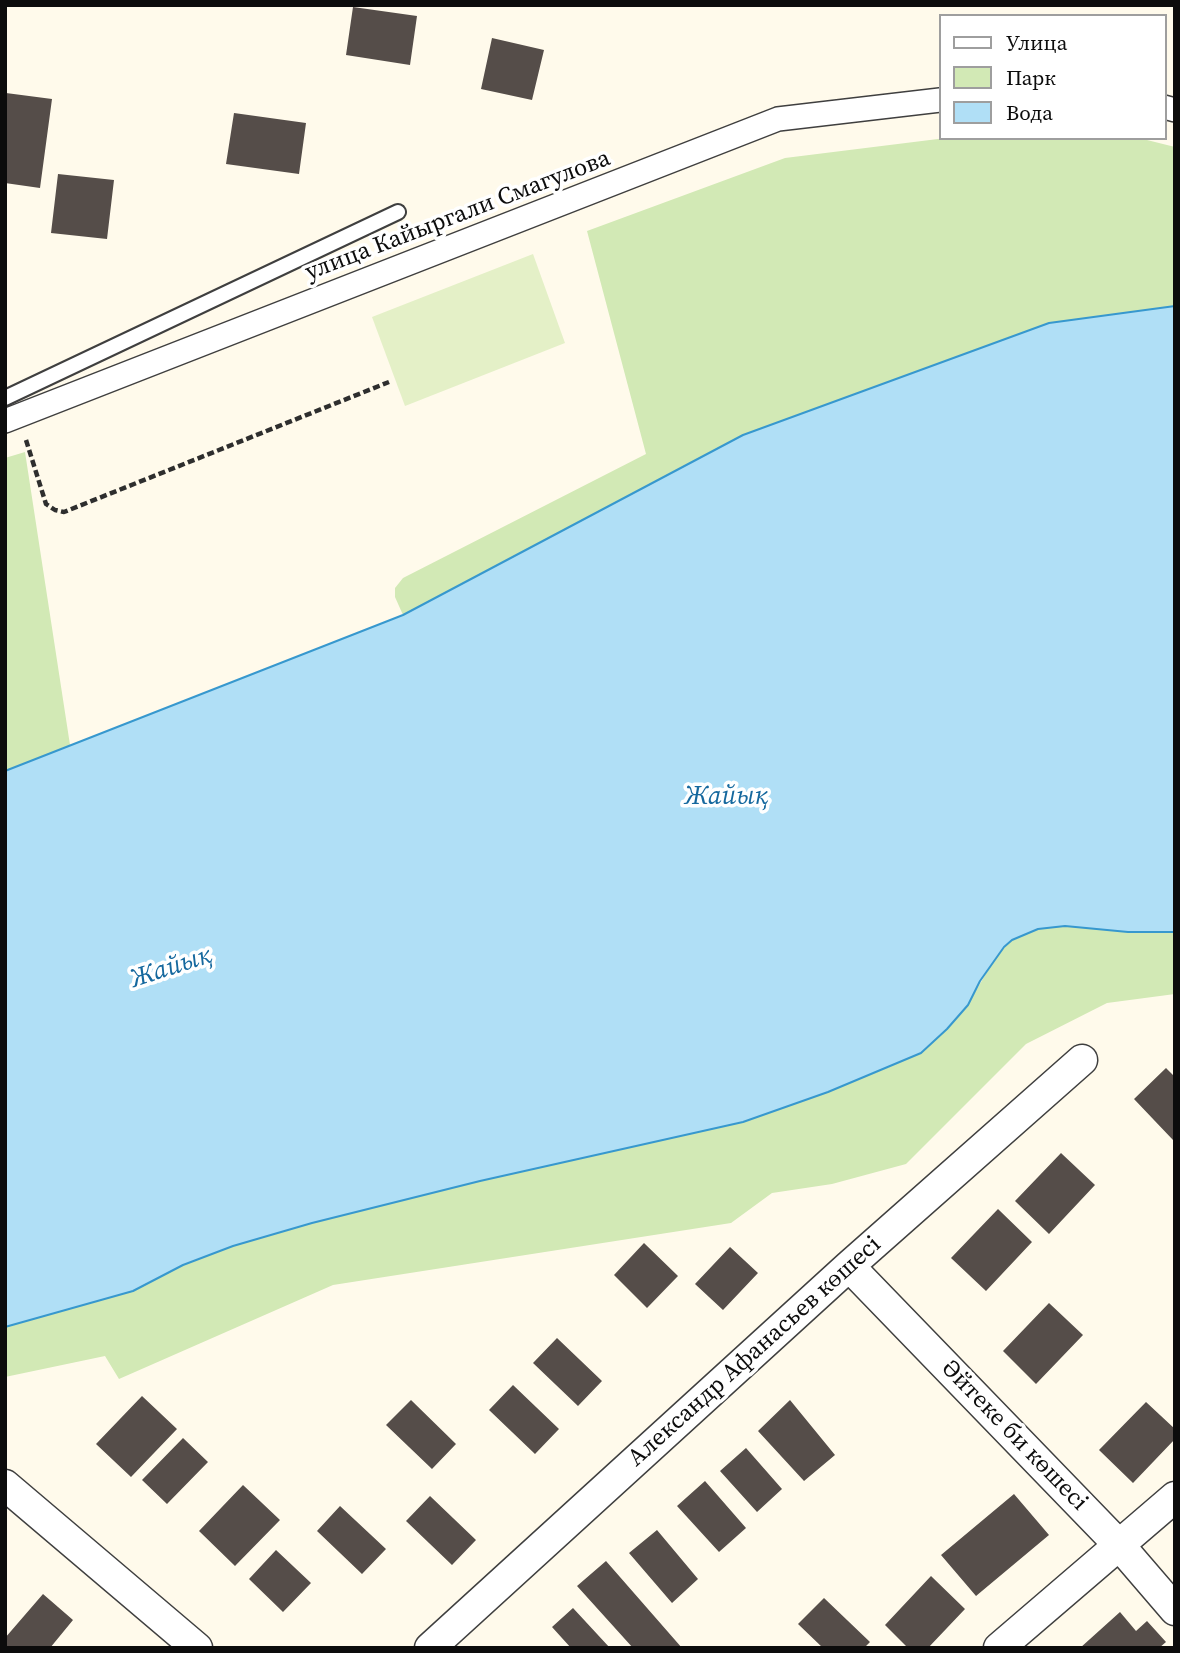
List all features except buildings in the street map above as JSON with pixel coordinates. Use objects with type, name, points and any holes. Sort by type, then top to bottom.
[{"type":"street","name":"улица Кайыргали Смагулова","points":[[5,421],[778,119],[939,100]]},
{"type":"street","name":"Александр Афанасьев көшесі","points":[[430,1648],[849,1266],[1082,1060]]},
{"type":"street","name":"Әйтеке би көшесі","points":[[849,1266],[1119,1546],[1175,1610]]},
{"type":"street","points":[[5,1485],[197,1648]]},
{"type":"street","points":[[999,1648],[1175,1497]]},
{"type":"lane","points":[[5,398],[398,212]]},
{"type":"path","points":[[31,451],[46,504],[64,512],[389,382]]},
{"type":"green space","points":[[939,139],[1147,140],[1175,147],[1175,306],[1049,323],[743,435],[403,615],[395,597],[395,588],[403,578],[646,454],[587,231],[785,158]]},
{"type":"green space","points":[[533,254],[565,343],[405,406],[372,317]]},
{"type":"green space","points":[[25,452],[70,745],[5,771],[5,458]]},
{"type":"green space","points":[[1065,926],[1128,932],[1175,932],[1175,994],[1107,1003],[1026,1044],[906,1164],[832,1184],[772,1193],[731,1223],[333,1285],[119,1379],[105,1356],[5,1377],[5,1327],[133,1291],[183,1265],[233,1246],[312,1223],[480,1181],[743,1122],[889,1067],[921,1053],[968,1004],[997,955],[1012,940],[1038,929]]},
{"type":"water","name":"Жайық","points":[[1175,306],[1175,932],[1128,932],[1065,926],[1038,929],[1012,940],[1004,947],[980,981],[968,1005],[921,1053],[828,1092],[743,1122],[480,1181],[312,1223],[233,1246],[183,1265],[133,1291],[5,1327],[5,771],[403,615],[743,435],[1049,323]]}]
